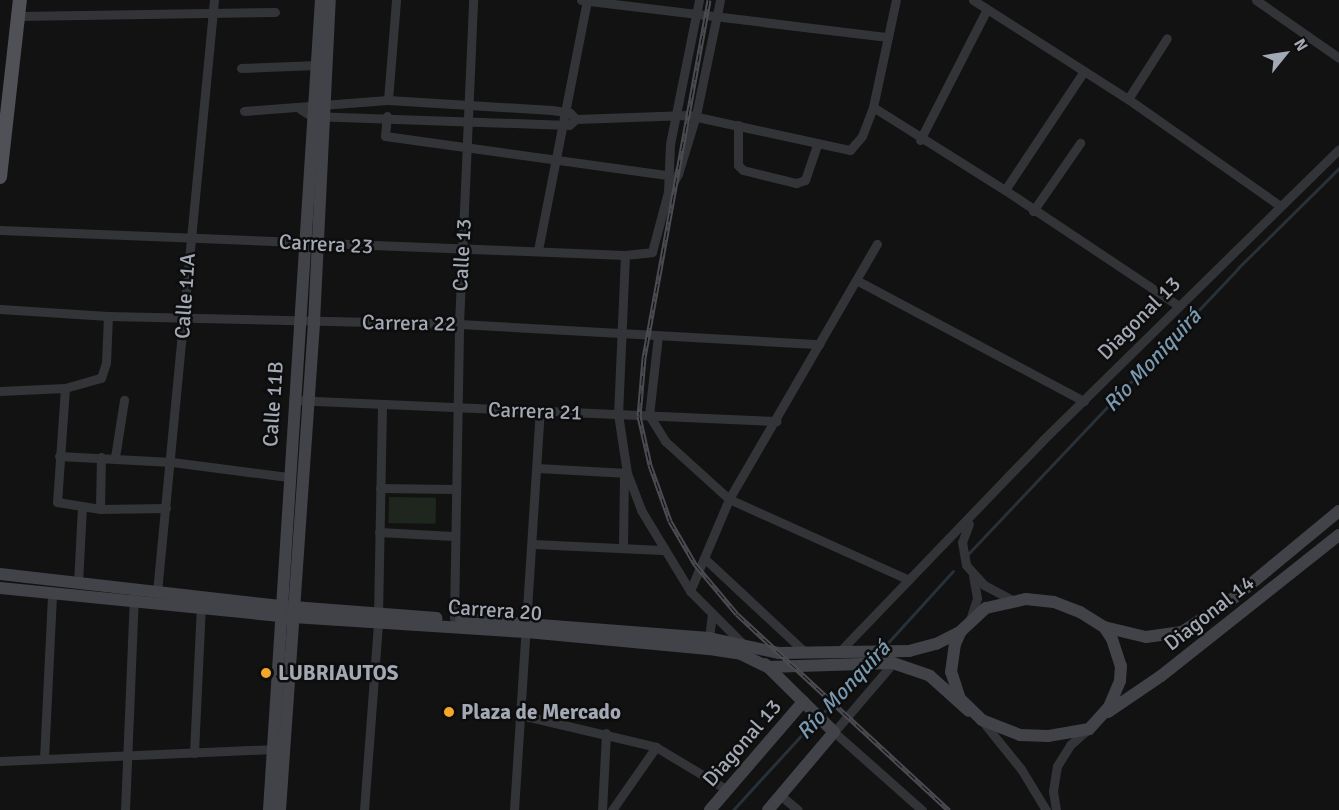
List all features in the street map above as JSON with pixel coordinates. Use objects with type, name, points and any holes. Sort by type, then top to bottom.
[{"type":"main road","points":[[0,177],[20,0]]},
{"type":"street","name":"Calle 11A","points":[[157,592],[172,462],[189,237],[214,0]]},
{"type":"street","name":"Calle 11B","points":[[280,810],[280,611],[288,477],[314,322],[312,244],[314,109],[321,0]]},
{"type":"street","name":"Calle 11B","points":[[314,109],[330,0]]},
{"type":"street","points":[[387,100],[396,0]]},
{"type":"street","name":"Calle 13","points":[[454,618],[453,536],[459,324],[473,0]]},
{"type":"street","points":[[538,250],[566,112],[585,0],[717,19],[888,37]]},
{"type":"street","points":[[668,192],[665,175],[699,0]]},
{"type":"street","points":[[668,192],[681,168],[696,116],[720,0]]},
{"type":"street","points":[[314,109],[387,116],[563,125],[576,119],[696,116],[850,150],[862,136],[873,107],[896,0]]},
{"type":"street","points":[[973,0],[1128,99],[1280,206]]},
{"type":"street","points":[[1256,0],[1339,58]]},
{"type":"street","points":[[920,140],[987,9]]},
{"type":"street","points":[[18,16],[274,12]]},
{"type":"street","points":[[1128,99],[1167,38]]},
{"type":"street","points":[[241,68],[316,65]]},
{"type":"street","points":[[1005,190],[1084,71]]},
{"type":"street","points":[[244,111],[314,109],[387,100],[566,112],[576,119]]},
{"type":"street","points":[[873,107],[920,140],[1005,190],[1032,211],[1179,306]]},
{"type":"street","points":[[387,116],[386,136],[665,175]]},
{"type":"street","points":[[738,125],[738,165],[743,170],[796,183],[805,180],[818,143]]},
{"type":"street","points":[[1032,211],[1080,143]]},
{"type":"street","name":"Diagonal 13","points":[[841,650],[1084,401],[1339,149]]},
{"type":"street","name":"Carrera 23","points":[[0,230],[625,255],[652,252],[668,192]]},
{"type":"street","name":"Calle 11B","points":[[269,810],[279,749],[293,612],[300,401],[298,321],[312,244]]},
{"type":"street","points":[[690,591],[729,499],[777,421],[877,244]]},
{"type":"street","points":[[623,546],[625,473],[618,414],[625,255]]},
{"type":"street","points":[[858,281],[1084,401]]},
{"type":"street","name":"Carrera 22","points":[[0,309],[108,316],[459,324],[819,344]]},
{"type":"street","points":[[0,391],[65,388],[91,383],[105,373],[108,316]]},
{"type":"street","points":[[658,336],[649,415],[665,441],[729,499],[909,580]]},
{"type":"street","points":[[65,388],[57,502],[100,509],[166,508]]},
{"type":"street","points":[[115,457],[124,400]]},
{"type":"street","name":"Carrera 21","points":[[300,401],[777,421]]},
{"type":"street","points":[[364,810],[378,619],[382,405]]},
{"type":"street","points":[[514,810],[528,627],[540,412]]},
{"type":"street","points":[[59,456],[115,457],[172,462],[288,477]]},
{"type":"street","points":[[100,509],[101,457]]},
{"type":"street","points":[[537,468],[625,473]]},
{"type":"street","points":[[625,473],[662,550],[690,591],[832,730],[922,810]]},
{"type":"street","points":[[380,488],[455,489]]},
{"type":"street","points":[[78,583],[82,507]]},
{"type":"street","name":"Diagonal 14","points":[[1104,627],[1146,638],[1182,632],[1235,597],[1339,512]]},
{"type":"street","name":"Diagonal 13","points":[[965,626],[977,598],[962,550],[971,519]]},
{"type":"street","points":[[379,532],[453,536]]},
{"type":"street","name":"Diagonal 14","points":[[1100,718],[1161,676],[1339,535]]},
{"type":"street","points":[[533,544],[623,546],[662,550]]},
{"type":"street","points":[[704,558],[806,653]]},
{"type":"street","points":[[970,571],[990,590],[1012,600],[1060,604],[1104,627],[1118,652],[1120,674],[1116,694],[1100,718],[1070,744],[1057,766],[1053,791],[1056,810]]},
{"type":"street","name":"Carrera 20","points":[[0,574],[157,592],[280,611]]},
{"type":"street","name":"Carrera 20","points":[[0,588],[134,598],[201,608],[709,638],[746,646],[806,653],[841,650],[857,657]]},
{"type":"street","points":[[44,759],[52,593]]},
{"type":"street","points":[[124,810],[130,754],[134,598]]},
{"type":"street","points":[[1012,600],[986,608],[965,626],[955,644],[951,672],[960,699],[969,711],[1007,732],[1034,736],[1089,729]]},
{"type":"street","points":[[194,753],[201,608]]},
{"type":"street","points":[[709,638],[712,613]]},
{"type":"street","name":"Carrera 20","points":[[378,619],[454,618],[729,652],[768,668],[857,657],[888,659],[930,676],[969,711]]},
{"type":"street","name":"Carrera 20","points":[[888,659],[927,647],[965,626]]},
{"type":"street","points":[[768,810],[888,659]]},
{"type":"street","name":"Diagonal 13","points":[[710,810],[726,789],[806,705]]},
{"type":"street","points":[[521,715],[606,733],[656,747],[726,789]]},
{"type":"street","points":[[982,720],[1021,769],[1046,810]]},
{"type":"street","points":[[602,810],[606,733]]},
{"type":"street","points":[[612,810],[656,747]]},
{"type":"street","points":[[0,761],[279,749]]},
{"type":"street","points":[[780,795],[798,810]]},
{"type":"shaded area","points":[[389,497],[436,498],[436,524],[389,523]]},
{"type":"waterway","name":"Río Moniquirá","points":[[968,554],[1238,268],[1339,168]]},
{"type":"waterway","name":"Río Monquirá","points":[[883,648],[953,571]]},
{"type":"waterway","name":"Río Monquirá","points":[[822,714],[864,668]]},
{"type":"waterway","name":"Río Monquirá","points":[[733,810],[817,718]]},
{"type":"railway","points":[[709,0],[644,358],[639,416],[650,465],[670,521],[695,564],[737,614],[949,810]]},
{"type":"place","name":"LUBRIAUTOS","points":[[266,673]]},
{"type":"place","name":"Plaza de Mercado","points":[[449,712]]}]
